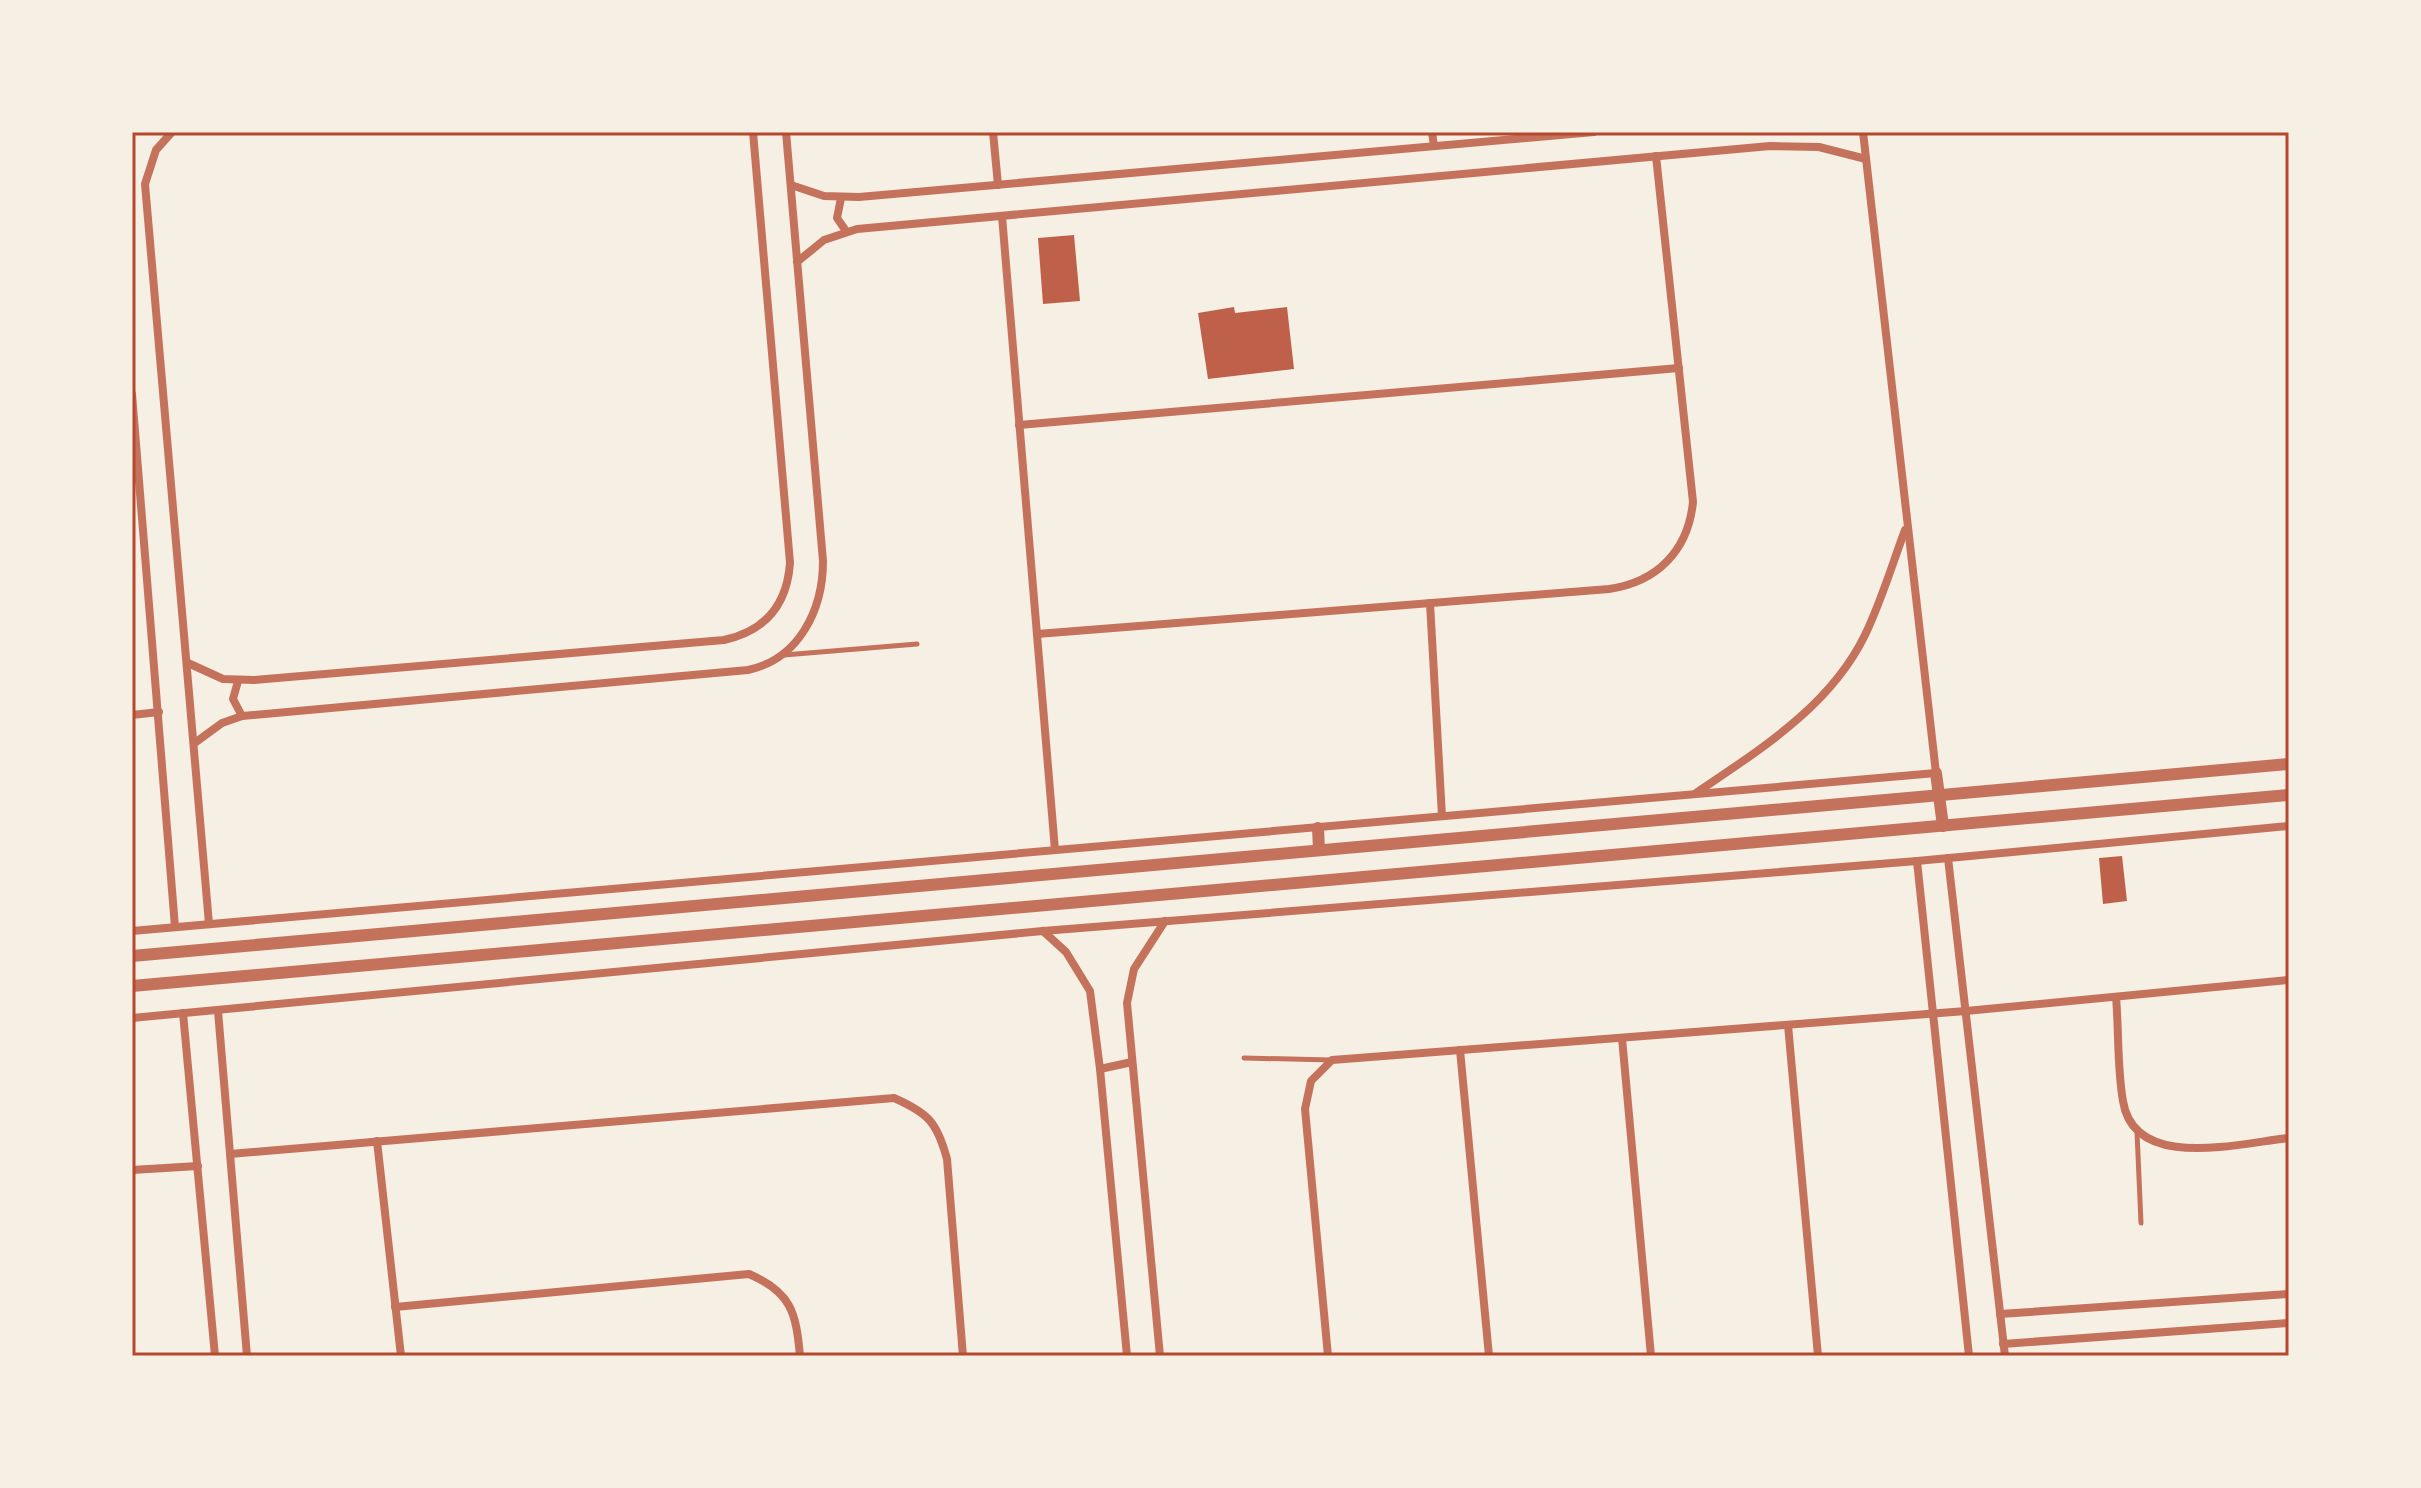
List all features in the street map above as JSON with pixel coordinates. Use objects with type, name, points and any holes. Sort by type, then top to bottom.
[{"type":"street","points":[[172,132],[156,150],[145,184],[196,742],[209,924]]},
{"type":"street","points":[[188,663],[211,675],[238,681],[724,640],[763,625],[786,590],[790,563],[753,132]]},
{"type":"street","points":[[196,742],[212,728],[242,716],[748,670],[783,655],[810,621],[823,576],[786,132]]},
{"type":"street","points":[[993,132],[998,185]]},
{"type":"street","points":[[1432,132],[1434,146]]},
{"type":"street","points":[[791,185],[841,198],[1594,132]]},
{"type":"street","points":[[1863,132],[1906,526],[1943,826]]},
{"type":"street","points":[[797,262],[824,240],[846,231],[1794,146],[1866,159]]},
{"type":"street","points":[[1037,634],[1625,587],[1666,564],[1688,529],[1693,502],[1656,156]]},
{"type":"street","points":[[841,198],[837,218],[846,231]]},
{"type":"street","points":[[1002,216],[1055,850]]},
{"type":"street","points":[[1019,425],[1679,368]]},
{"type":"street","points":[[132,394],[134,453],[144,530],[175,927]]},
{"type":"street","points":[[132,525],[144,530]]},
{"type":"street","points":[[1694,794],[1790,727],[1840,673],[1866,634],[1906,526]]},
{"type":"street","points":[[1430,603],[1442,816]]},
{"type":"street","points":[[238,681],[233,699],[242,716]]},
{"type":"street","points":[[132,715],[159,712]]},
{"type":"street","points":[[132,956],[2289,764]]},
{"type":"street","points":[[132,931],[1936,773]]},
{"type":"street","points":[[132,986],[2289,795]]},
{"type":"street","points":[[132,1018],[1165,920],[1917,861],[2289,826]]},
{"type":"street","points":[[1318,828],[1319,850]]},
{"type":"street","points":[[1948,858],[2005,1356]]},
{"type":"street","points":[[1917,861],[1969,1356]]},
{"type":"street","points":[[1160,1356],[1127,1003],[1129,984],[1143,951],[1165,920]]},
{"type":"street","points":[[1043,931],[1066,952],[1090,991],[1127,1356]]},
{"type":"street","points":[[1328,1356],[1305,1109],[1311,1081],[1332,1060],[1933,1014],[2289,980]]},
{"type":"street","points":[[2116,997],[2123,1104],[2137,1132],[2162,1148],[2289,1138]]},
{"type":"street","points":[[218,1011],[247,1356]]},
{"type":"street","points":[[183,1013],[215,1356]]},
{"type":"street","points":[[1788,1025],[1818,1356]]},
{"type":"street","points":[[1622,1038],[1651,1356]]},
{"type":"street","points":[[1460,1050],[1489,1356]]},
{"type":"street","points":[[1100,1069],[1132,1062]]},
{"type":"street","points":[[230,1154],[894,1098],[920,1109],[939,1131],[943,1145],[963,1356]]},
{"type":"street","points":[[377,1141],[401,1356]]},
{"type":"street","points":[[132,1170],[198,1166]]},
{"type":"street","points":[[395,1307],[749,1274],[774,1284],[791,1305],[800,1356]]},
{"type":"street","points":[[2000,1314],[2289,1294]]},
{"type":"street","points":[[2003,1344],[2289,1323]]},
{"type":"lane","points":[[783,655],[917,644]]},
{"type":"lane","points":[[1244,1058],[1332,1060]]},
{"type":"lane","points":[[2137,1132],[2141,1223]]},
{"type":"building","points":[[1074,235],[1080,301],[1043,304],[1038,238]]},
{"type":"building","points":[[1234,307],[1235,313],[1287,307],[1294,369],[1208,379],[1198,313]]},
{"type":"building","points":[[2122,856],[2127,901],[2103,904],[2099,858]]}]
